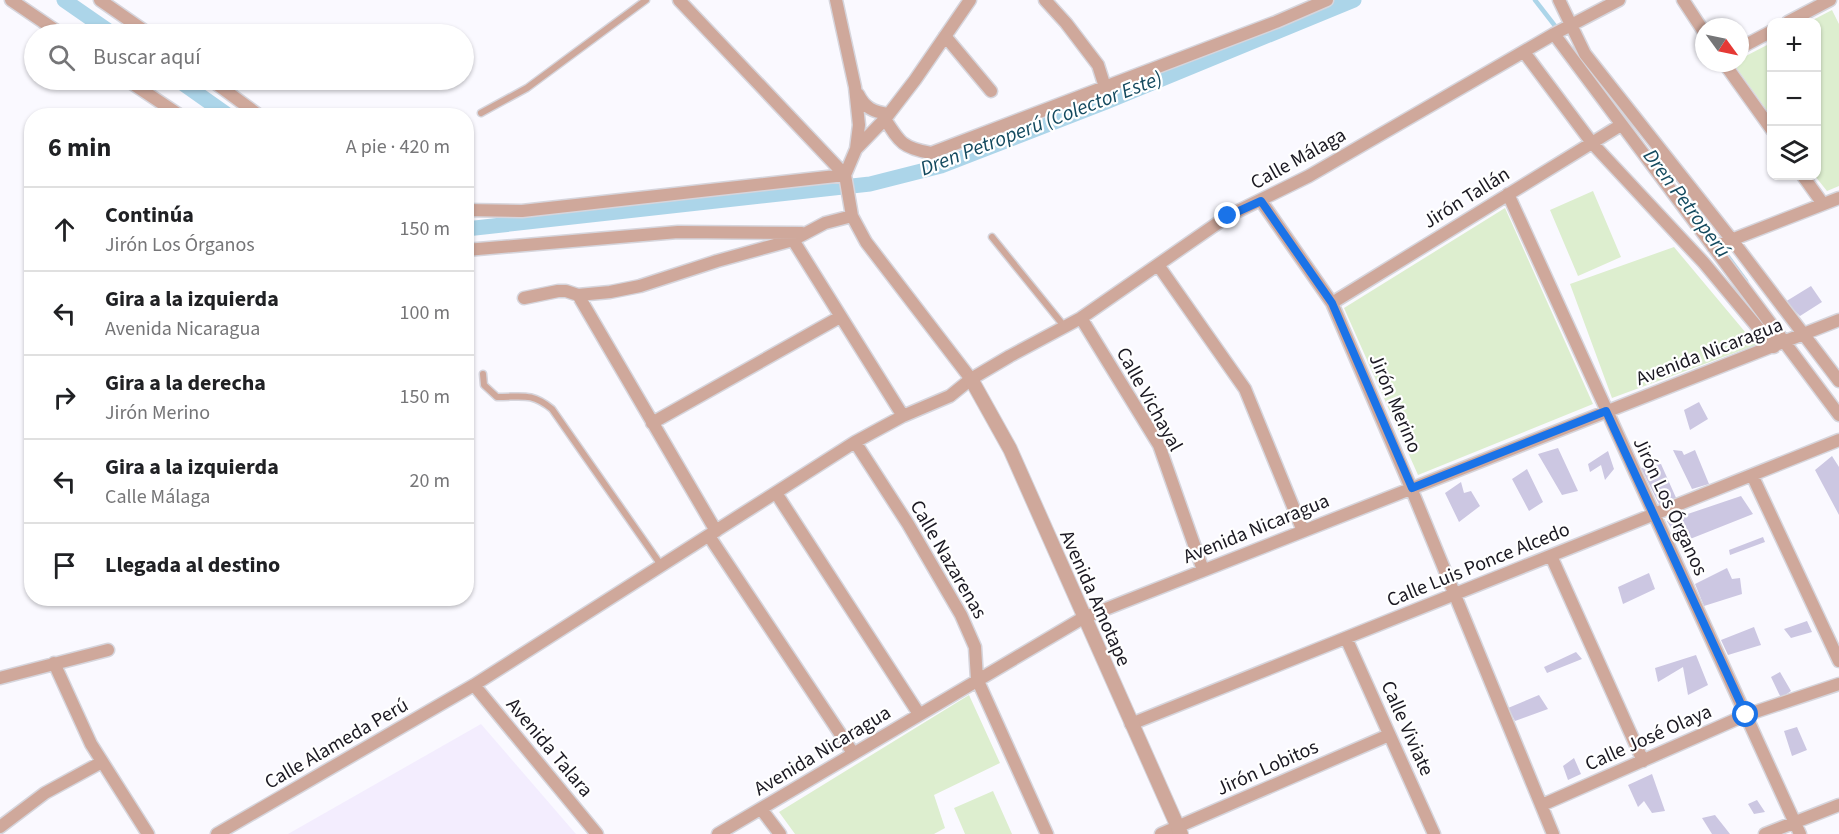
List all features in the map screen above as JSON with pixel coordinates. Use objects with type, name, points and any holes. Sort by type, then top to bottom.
[{"type":"street","points":[[11,0],[46,24]]},
{"type":"street","points":[[100,0],[135,24]]},
{"type":"street","points":[[678,0],[845,175]]},
{"type":"street","points":[[837,0],[855,87],[859,125],[856,149],[845,175],[852,216],[866,242],[971,379]]},
{"type":"street","points":[[856,149],[887,117],[970,0]]},
{"type":"street","points":[[1045,0],[1098,65],[1105,87]]},
{"type":"street","points":[[855,87],[863,103],[869,109],[887,117],[896,137],[909,149],[931,153],[1276,22],[1327,0]]},
{"type":"street","points":[[1559,0],[1585,54],[1732,240],[1839,381]]},
{"type":"street","name":"Calle Málaga","points":[[712,533],[855,442],[903,416],[950,396],[971,379],[1081,318],[1228,216],[1319,170],[1554,34],[1619,0]]},
{"type":"street","points":[[1683,0],[1695,18]]},
{"type":"street","points":[[1796,18],[1830,0]]},
{"type":"street","points":[[1836,0],[1839,7]]},
{"type":"street","points":[[1554,34],[1713,247],[1780,345]]},
{"type":"street","points":[[1749,44],[1767,34]]},
{"type":"street","points":[[945,36],[991,91]]},
{"type":"street","points":[[1524,51],[1592,143],[1780,345],[1839,415]]},
{"type":"street","points":[[1730,72],[1769,126]]},
{"type":"street","points":[[143,90],[169,108]]},
{"type":"street","points":[[225,90],[249,108]]},
{"type":"street","name":"Jirón Tallán","points":[[1332,303],[1622,125]]},
{"type":"street","points":[[474,210],[522,211],[845,175]]},
{"type":"street","points":[[1806,180],[1823,204]]},
{"type":"street","name":"Jirón Los Órganos","points":[[1508,194],[1798,828]]},
{"type":"street","points":[[1713,247],[1839,198]]},
{"type":"street","name":"Jirón Merino","points":[[1261,201],[1332,303],[1412,488],[1553,834]]},
{"type":"street","points":[[524,298],[558,291],[578,295],[640,286],[793,240],[825,224],[852,216]]},
{"type":"street","points":[[474,249],[678,232],[807,233]]},
{"type":"street","points":[[793,240],[903,416]]},
{"type":"street","points":[[1158,265],[1245,389],[1303,531]]},
{"type":"street","points":[[578,295],[712,533],[853,753]]},
{"type":"street","points":[[652,423],[840,317]]},
{"type":"street","name":"Calle Vichayal","points":[[1081,318],[1159,445],[1203,570]]},
{"type":"street","name":"Avenida Nicaragua","points":[[718,834],[1083,618],[1839,320]]},
{"type":"street","name":"Avenida Amotape","points":[[971,379],[1010,449],[1179,831]]},
{"type":"street","name":"Calle Luis Ponce Alcedo","points":[[1131,724],[1839,440]]},
{"type":"street","name":"Calle Nazarenas","points":[[855,442],[908,524],[961,615],[975,647],[977,679],[1047,834]]},
{"type":"street","points":[[1752,475],[1839,661]]},
{"type":"street","points":[[776,493],[919,714]]},
{"type":"street","name":"Calle Alameda Perú","points":[[217,834],[474,685],[712,533]]},
{"type":"street","points":[[1551,556],[1643,760]]},
{"type":"street","name":"Calle Viviate","points":[[1346,638],[1434,834]]},
{"type":"street","points":[[0,678],[108,651]]},
{"type":"street","points":[[54,663],[91,744],[140,818],[148,834]]},
{"type":"street","name":"Calle José Olaya","points":[[1542,805],[1746,715],[1839,684]]},
{"type":"street","name":"Avenida Talara","points":[[474,685],[597,834]]},
{"type":"street","name":"Jirón Lobitos","points":[[1161,834],[1179,831],[1389,735]]},
{"type":"street","points":[[0,827],[45,794],[102,762]]},
{"type":"street","points":[[1765,834],[1798,828],[1839,805]]},
{"type":"street","points":[[761,809],[780,834]]},
{"type":"lane","points":[[481,113],[527,88],[646,0]]},
{"type":"lane","points":[[992,237],[1064,326]]},
{"type":"lane","points":[[483,374],[484,385],[497,397],[526,396],[542,401],[552,409],[662,566]]},
{"type":"shaded area","points":[[481,724],[576,834],[288,834]]},
{"type":"green space","points":[[1832,10],[1839,24],[1839,186],[1827,191],[1818,180],[1821,180],[1821,18],[1817,18]]},
{"type":"green space","points":[[1767,45],[1767,110],[1739,72],[1749,72],[1749,54]]},
{"type":"green space","points":[[1593,191],[1621,257],[1578,276],[1550,210]]},
{"type":"green space","points":[[1505,208],[1593,404],[1418,475],[1344,308]]},
{"type":"green space","points":[[1674,247],[1756,345],[1612,398],[1570,284]]},
{"type":"green space","points":[[969,695],[1000,763],[934,795],[945,828],[934,834],[795,834],[779,812]]},
{"type":"green space","points":[[993,791],[1012,834],[965,834],[954,808]]},
{"type":"building","points":[[1811,286],[1822,302],[1800,316],[1785,302]]},
{"type":"building","points":[[1699,402],[1708,419],[1690,430],[1684,410]]},
{"type":"building","points":[[1558,448],[1578,491],[1562,495],[1538,454]]},
{"type":"building","points":[[1673,450],[1682,451],[1684,455],[1695,450],[1709,484],[1692,489]]},
{"type":"building","points":[[1608,451],[1614,469],[1605,480],[1601,465],[1590,472],[1588,464]]},
{"type":"building","points":[[1832,456],[1839,467],[1839,515],[1815,470]]},
{"type":"building","points":[[1661,464],[1677,500],[1659,504],[1641,468]]},
{"type":"building","points":[[1527,469],[1543,502],[1529,511],[1512,479]]},
{"type":"building","points":[[1461,482],[1464,493],[1471,491],[1480,506],[1459,522],[1445,493]]},
{"type":"building","points":[[1741,496],[1753,514],[1680,543],[1667,521]]},
{"type":"building","points":[[1763,537],[1765,542],[1730,555],[1729,550]]},
{"type":"building","points":[[1727,568],[1732,579],[1740,578],[1742,594],[1704,606],[1695,584]]},
{"type":"building","points":[[1649,573],[1655,589],[1623,604],[1618,587]]},
{"type":"building","points":[[1807,621],[1812,632],[1791,638],[1784,629]]},
{"type":"building","points":[[1754,627],[1761,645],[1728,655],[1721,640]]},
{"type":"building","points":[[1576,652],[1582,659],[1547,673],[1544,667]]},
{"type":"building","points":[[1696,655],[1708,685],[1688,695],[1683,667],[1658,682],[1655,668]]},
{"type":"building","points":[[1780,672],[1791,691],[1781,698],[1771,677]]},
{"type":"building","points":[[1539,695],[1548,709],[1515,721],[1508,708]]},
{"type":"building","points":[[1797,727],[1807,750],[1792,756],[1784,731]]},
{"type":"building","points":[[1574,758],[1581,774],[1568,780],[1563,766]]},
{"type":"building","points":[[1652,774],[1665,811],[1652,813],[1644,801],[1638,807],[1628,785]]},
{"type":"building","points":[[1757,800],[1765,812],[1754,814],[1748,804]]},
{"type":"building","points":[[1715,815],[1730,834],[1712,834],[1702,818]]},
{"type":"waterway","name":"Dren Petroperú (Colector Este)","points":[[64,0],[99,24]]},
{"type":"waterway","name":"Dren Petroperú (Colector Este)","points":[[474,228],[870,184],[941,166],[1106,102],[1354,0]]},
{"type":"waterway","name":"Dren Petroperú","points":[[1535,0],[1559,31]]},
{"type":"waterway","name":"Dren Petroperú (Colector Este)","points":[[192,90],[218,108]]},
{"type":"waterway","name":"Dren Petroperú","points":[[1694,211],[1746,281]]},
{"type":"route","points":[[1228,216],[1261,201],[1332,303],[1412,488],[1606,411],[1746,715]]}]
